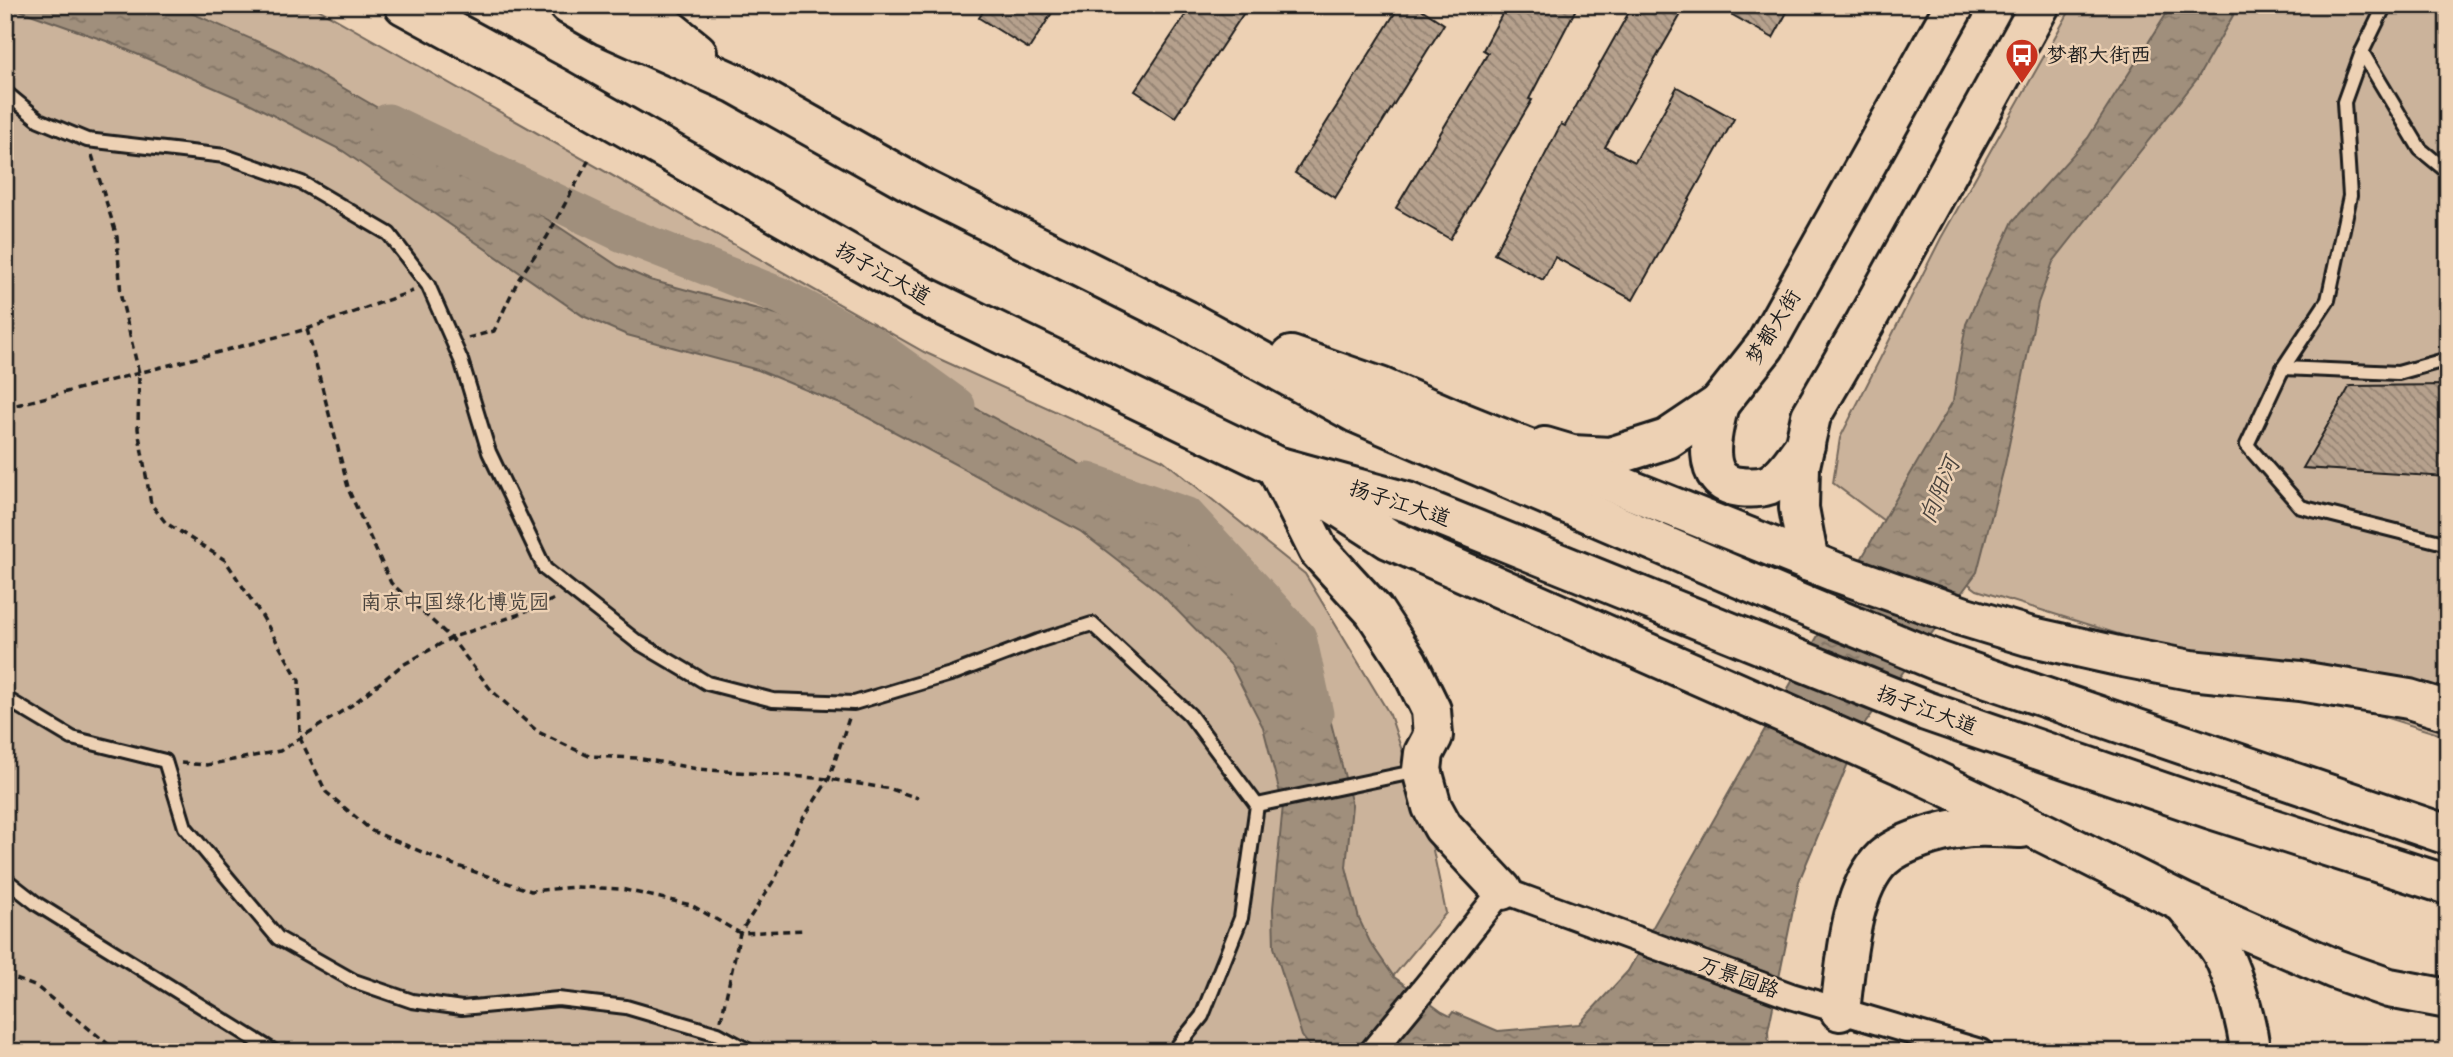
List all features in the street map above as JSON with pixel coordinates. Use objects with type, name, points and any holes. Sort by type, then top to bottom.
[{"type":"main road","name":"扬子江大道","points":[[404,5],[555,87],[923,296],[1276,466],[1407,502],[1926,711],[2211,809],[2448,885]]},
{"type":"main road","points":[[569,5],[606,26],[736,84],[925,190],[1186,320],[1356,413],[1938,662],[2448,835]]},
{"type":"main road","points":[[639,5],[736,84]]},
{"type":"main road","name":"梦都大街","points":[[1461,422],[1572,455],[1610,457],[1667,439],[1719,404],[1765,346],[1955,5]]},
{"type":"main road","points":[[1821,567],[1799,508],[1800,466],[1811,416],[1872,311],[2040,5]]},
{"type":"main road","points":[[1186,320],[1380,387],[1821,567],[1962,616],[2028,636],[2118,656],[2190,670],[2300,681],[2409,699],[2448,711]]},
{"type":"main road","points":[[1719,404],[1712,432],[1710,456],[1715,472],[1725,482],[1736,487],[1751,488],[1769,484],[1786,470],[1805,445]]},
{"type":"main road","points":[[1276,466],[1389,538],[1902,765],[2184,903],[2335,969],[2389,988],[2448,999]]},
{"type":"main road","points":[[1276,466],[1318,550],[1374,611],[1408,663],[1431,710],[1433,736],[1424,753],[1422,770],[1432,807],[1443,827],[1502,890]]},
{"type":"main road","points":[[1840,1010],[1855,917],[1866,881],[1884,858],[1921,838],[1963,828],[2034,828]]},
{"type":"main road","points":[[2184,903],[2221,952],[2237,996],[2249,1038],[2250,1052]]},
{"type":"street","name":"万景园路","points":[[1502,890],[1791,996],[1980,1052]]},
{"type":"street","points":[[1372,1052],[1502,890]]},
{"type":"lane","points":[[2385,5],[2362,52],[2344,102],[2350,196],[2328,300],[2283,368],[2247,445],[2301,507],[2448,544]]},
{"type":"lane","points":[[2362,52],[2420,149],[2448,172]]},
{"type":"lane","points":[[5,92],[39,120],[87,140],[225,156],[302,183],[389,234],[428,285],[461,360],[489,452],[545,569],[636,641],[707,683],[773,700],[854,703],[954,673],[1092,624],[1190,715],[1257,805],[1241,918],[1202,1016],[1172,1052]]},
{"type":"lane","points":[[2283,368],[2398,373],[2448,359]]},
{"type":"lane","points":[[5,698],[72,738],[165,761],[185,827],[278,938],[354,981],[412,1001],[462,1008],[558,999],[626,1007],[718,1034],[751,1052]]},
{"type":"lane","points":[[1257,805],[1422,770]]},
{"type":"lane","points":[[5,879],[49,911],[275,1052]]},
{"type":"path","points":[[87,140],[117,237],[121,298],[139,373],[138,429],[151,504],[166,523],[225,560],[262,615],[299,680],[300,738],[326,792],[372,831],[446,862],[531,891],[575,887],[621,889],[691,905],[740,933],[805,930]]},
{"type":"path","points":[[468,338],[494,331],[518,280],[547,237],[591,156]]},
{"type":"path","points":[[5,408],[307,329],[428,285]]},
{"type":"path","points":[[307,329],[349,491],[391,583],[451,639],[492,691],[538,732],[589,756],[637,758],[698,769],[829,779],[891,789],[918,797]]},
{"type":"path","points":[[165,761],[207,765],[280,751],[352,705],[401,666],[451,639],[572,591]]},
{"type":"path","points":[[718,1034],[740,933],[775,877],[798,826],[829,779],[854,703]]},
{"type":"path","points":[[5,975],[37,988],[118,1052]]},
{"type":"green space","name":"南京中国绿化博览园","points":[[5,5],[311,5],[924,352],[1163,460],[1305,574],[1390,715],[1429,831],[1446,913],[1330,1052],[5,1052]]},
{"type":"green space","points":[[2073,5],[2448,5],[2448,737],[1977,590],[1833,483],[1840,438],[1941,238]]},
{"type":"water","name":"向阳河","points":[[5,5],[173,5],[279,51],[390,115],[618,266],[650,280],[780,315],[880,357],[1119,485],[1206,551],[1292,641],[1328,711],[1352,805],[1346,867],[1359,919],[1370,942],[1394,977],[1442,1012],[1450,1016],[1453,1012],[1498,1031],[1579,1024],[1628,971],[1953,401],[1966,324],[2013,221],[2088,138],[2172,5],[2239,5],[2197,79],[2053,262],[2038,303],[2005,464],[1977,572],[1864,725],[1799,881],[1768,1031],[1769,1052],[1314,1052],[1302,1036],[1274,947],[1273,908],[1283,805],[1263,727],[1231,665],[1159,592],[1080,531],[850,408],[758,370],[627,335],[583,316],[343,151],[247,102],[109,42]]},
{"type":"building","points":[[987,5],[1057,5],[1029,49],[979,18]]},
{"type":"building","points":[[1192,5],[1249,5],[1175,117],[1135,91]]},
{"type":"building","points":[[1400,5],[1415,5],[1444,24],[1335,198],[1295,173]]},
{"type":"building","points":[[1507,5],[1578,5],[1529,99],[1532,100],[1450,239],[1396,208],[1488,53],[1483,50]]},
{"type":"building","points":[[1633,5],[1661,5],[1680,16],[1605,147],[1635,162],[1677,87],[1734,119],[1633,300],[1555,257],[1543,280],[1494,254],[1561,124],[1565,126]]},
{"type":"building","points":[[1715,5],[1791,5],[1773,38]]},
{"type":"building","points":[[2448,385],[2448,477],[2303,468],[2350,386]]},
{"type":"waterway","points":[[388,122],[623,234],[781,296],[871,344],[957,406]]},
{"type":"waterway","points":[[1088,481],[1187,516],[1298,637],[1315,714]]},
{"type":"place","name":"梦都大街西","points":[[2022,85]]}]
